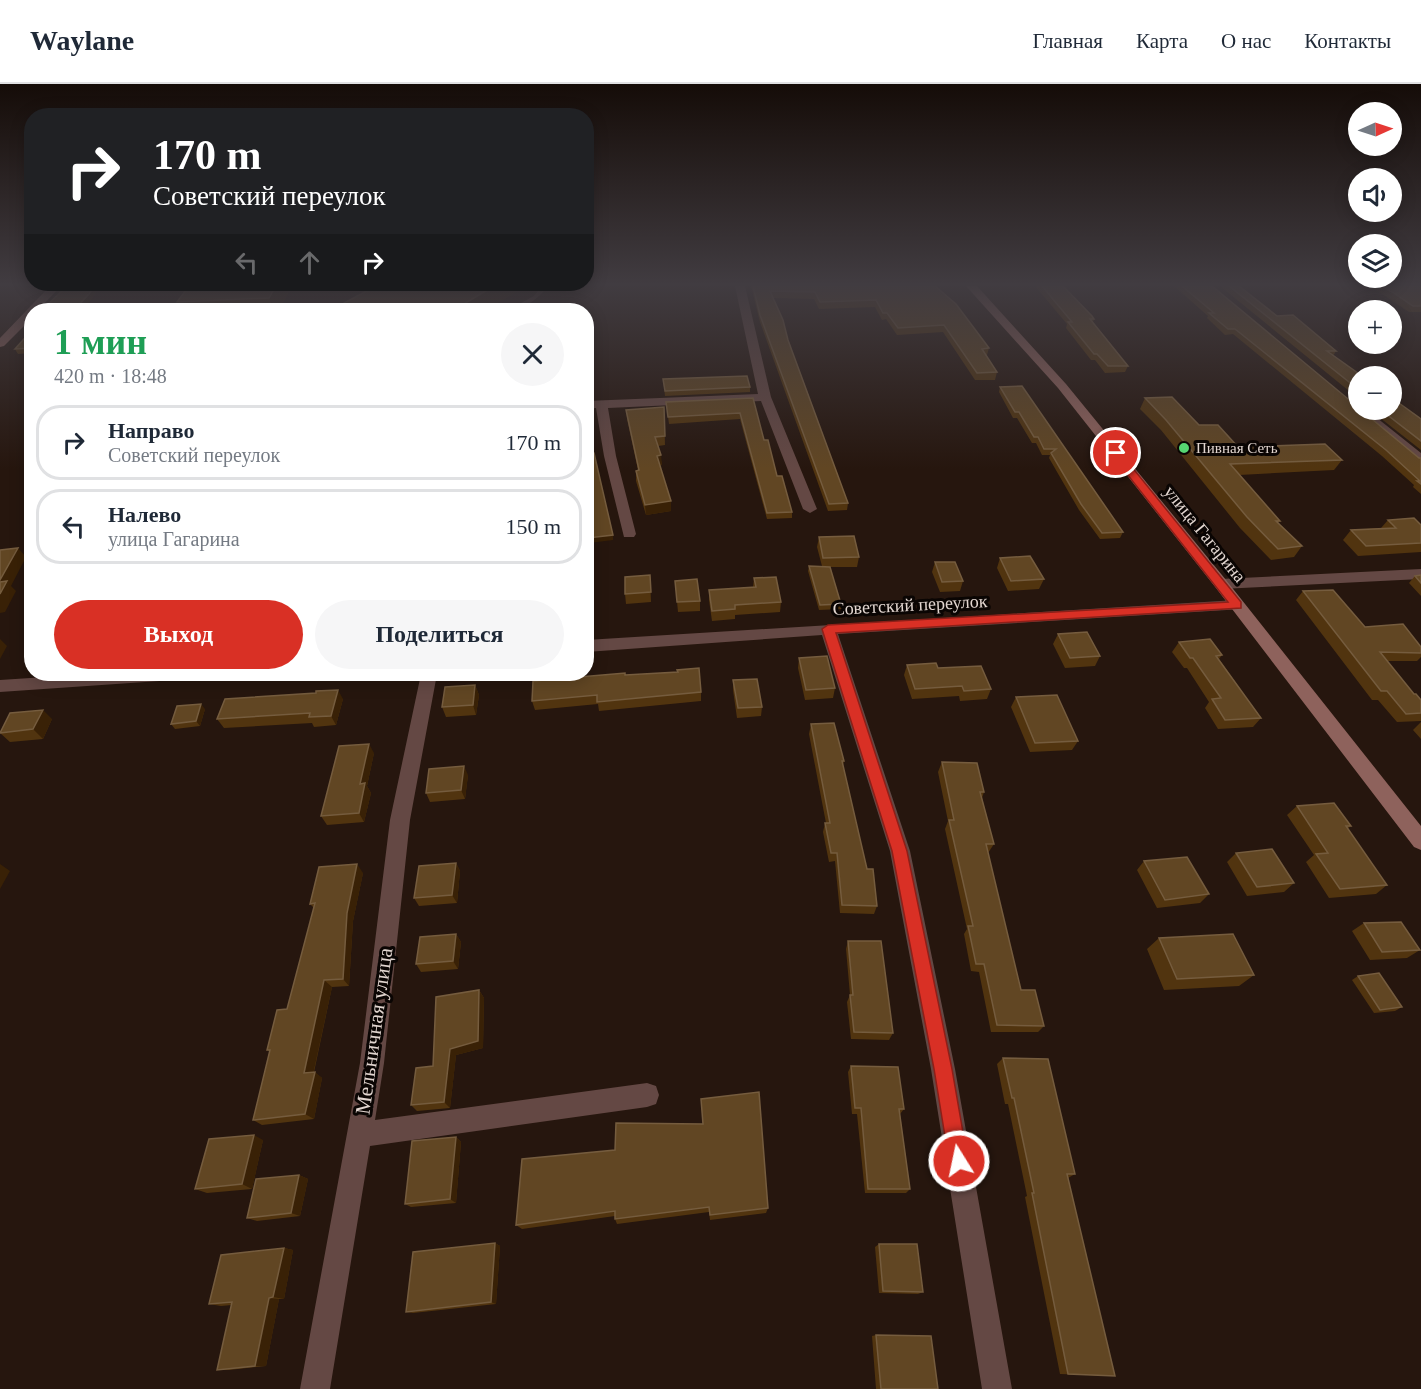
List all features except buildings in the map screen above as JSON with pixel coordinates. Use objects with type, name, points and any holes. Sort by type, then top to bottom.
[{"type":"main road","name":"улица Гагарина","points":[[1026,347],[1062,386],[1221,584],[1421,841]]},
{"type":"street","points":[[754,347],[765,397],[810,509]]},
{"type":"street","points":[[594,404],[765,397]]},
{"type":"street","points":[[601,404],[610,456],[629,534]]},
{"type":"street","points":[[1374,420],[1421,459]]},
{"type":"street","points":[[1221,584],[1421,574]]},
{"type":"street","name":"Советский переулок","points":[[594,645],[1237,605]]},
{"type":"street","points":[[828,629],[900,851],[943,1069],[997,1389]]},
{"type":"street","points":[[0,686],[72,681]]},
{"type":"street","name":"Мельничная улица","points":[[315,1389],[372,1063],[400,820],[428,681]]},
{"type":"street","points":[[359,1136],[647,1095]]},
{"type":"place","name":"Пивная Сеть","points":[[1184,448]]},
{"type":"route","points":[[959,1161],[900,851],[828,629],[1237,605],[1116,453]]}]
